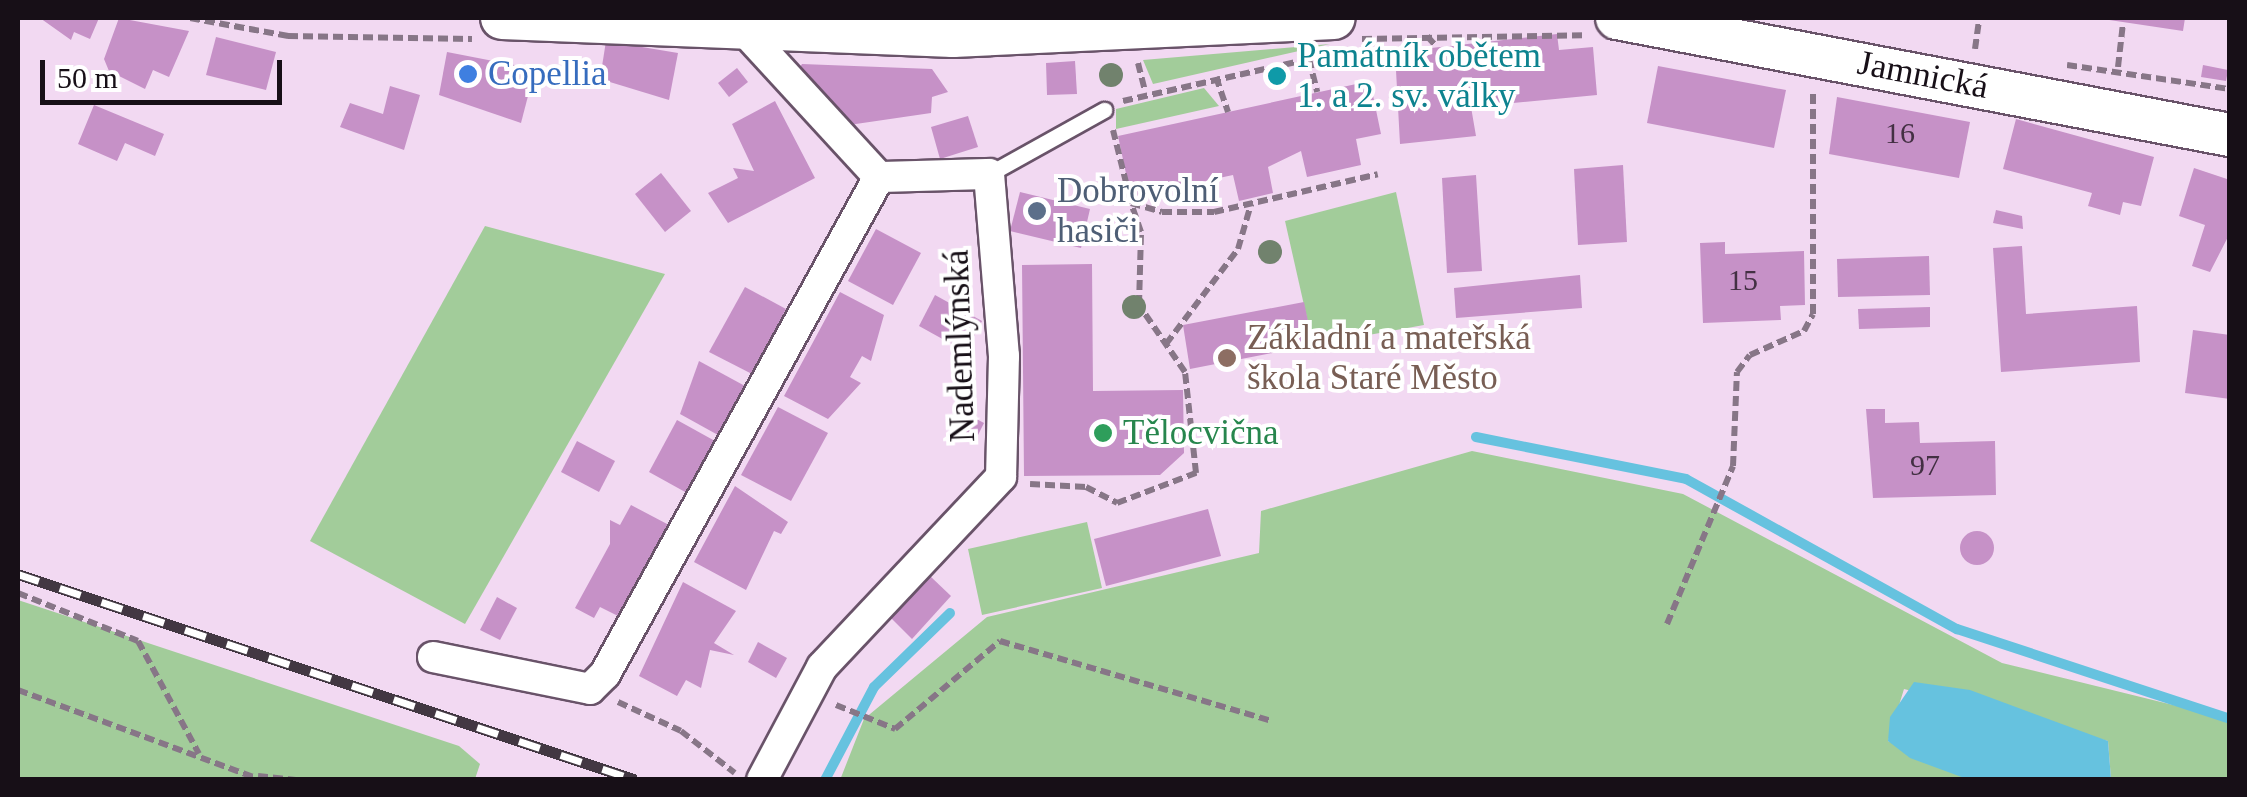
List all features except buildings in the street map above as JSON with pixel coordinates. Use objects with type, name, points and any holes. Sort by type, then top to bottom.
[{"type":"main road","points":[[502,18],[1340,40]]},
{"type":"main road","name":"Jamnická","points":[[1616,18],[2230,135]]},
{"type":"street","points":[[740,26],[879,178],[989,174]]},
{"type":"street","name":"Nademlýnská","points":[[762,780],[807,694],[1001,477],[1004,356],[989,174]]},
{"type":"street","points":[[434,657],[590,689],[879,178]]},
{"type":"lane","points":[[989,174],[1104,110]]},
{"type":"path","points":[[1973,60],[1979,21]]},
{"type":"path","points":[[2118,67],[2123,23]]},
{"type":"path","points":[[1427,36],[1435,45]]},
{"type":"path","points":[[1001,477],[1086,488],[1116,503],[1196,472],[1184,372],[1138,305],[1141,232],[1130,203],[1108,108],[1145,90],[1309,59],[1340,40]]},
{"type":"path","points":[[1135,53],[1145,90]]},
{"type":"path","points":[[1667,624],[1732,466],[1737,372],[1750,355],[1804,331],[1814,314],[1815,53]]},
{"type":"path","points":[[1309,59],[1317,92]]},
{"type":"path","points":[[1216,77],[1228,112]]},
{"type":"path","points":[[1130,203],[1190,214],[1378,174]]},
{"type":"path","points":[[1166,344],[1238,249],[1251,204]]},
{"type":"path","points":[[18,593],[138,641],[199,754]]},
{"type":"path","points":[[807,694],[896,729],[1000,641],[1271,721]]},
{"type":"path","points":[[590,689],[681,731],[744,780]]},
{"type":"path","points":[[18,690],[258,778],[296,780]]},
{"type":"green space","points":[[1330,44],[1153,84],[1143,60]]},
{"type":"green space","points":[[1204,88],[1219,106],[1116,129],[1116,109]]},
{"type":"green space","points":[[1396,192],[1424,325],[1313,345],[1285,221]]},
{"type":"green space","points":[[485,226],[665,274],[465,624],[310,541]]},
{"type":"green space","points":[[1472,451],[1683,494],[2002,663],[2230,719],[2229,780],[2111,779],[2108,741],[1904,689],[1888,741],[1967,779],[840,780],[864,719],[987,617],[1259,553],[1261,511]]},
{"type":"green space","points":[[1087,522],[1102,588],[982,615],[968,549]]},
{"type":"green space","points":[[18,600],[459,746],[480,764],[475,779],[18,779]]},
{"type":"water","points":[[1914,682],[1970,690],[2108,741],[2111,779],[1967,779],[1910,758],[1888,741],[1890,717]]},
{"type":"waterway","points":[[1476,437],[1686,479],[1957,629],[2230,719]]},
{"type":"waterway","points":[[825,780],[874,687],[950,613]]},
{"type":"railway","points":[[18,574],[636,780]]},
{"type":"place","name":"Copellia","points":[[468,74]]},
{"type":"place","name":"Památník obětem 1. a 2. sv. války","points":[[1277,76]]},
{"type":"place","name":"Dobrovolní hasiči","points":[[1037,211]]},
{"type":"place","name":"Základní a mateřská škola Staré Město","points":[[1227,358]]},
{"type":"place","name":"Tělocvična","points":[[1103,433]]}]
